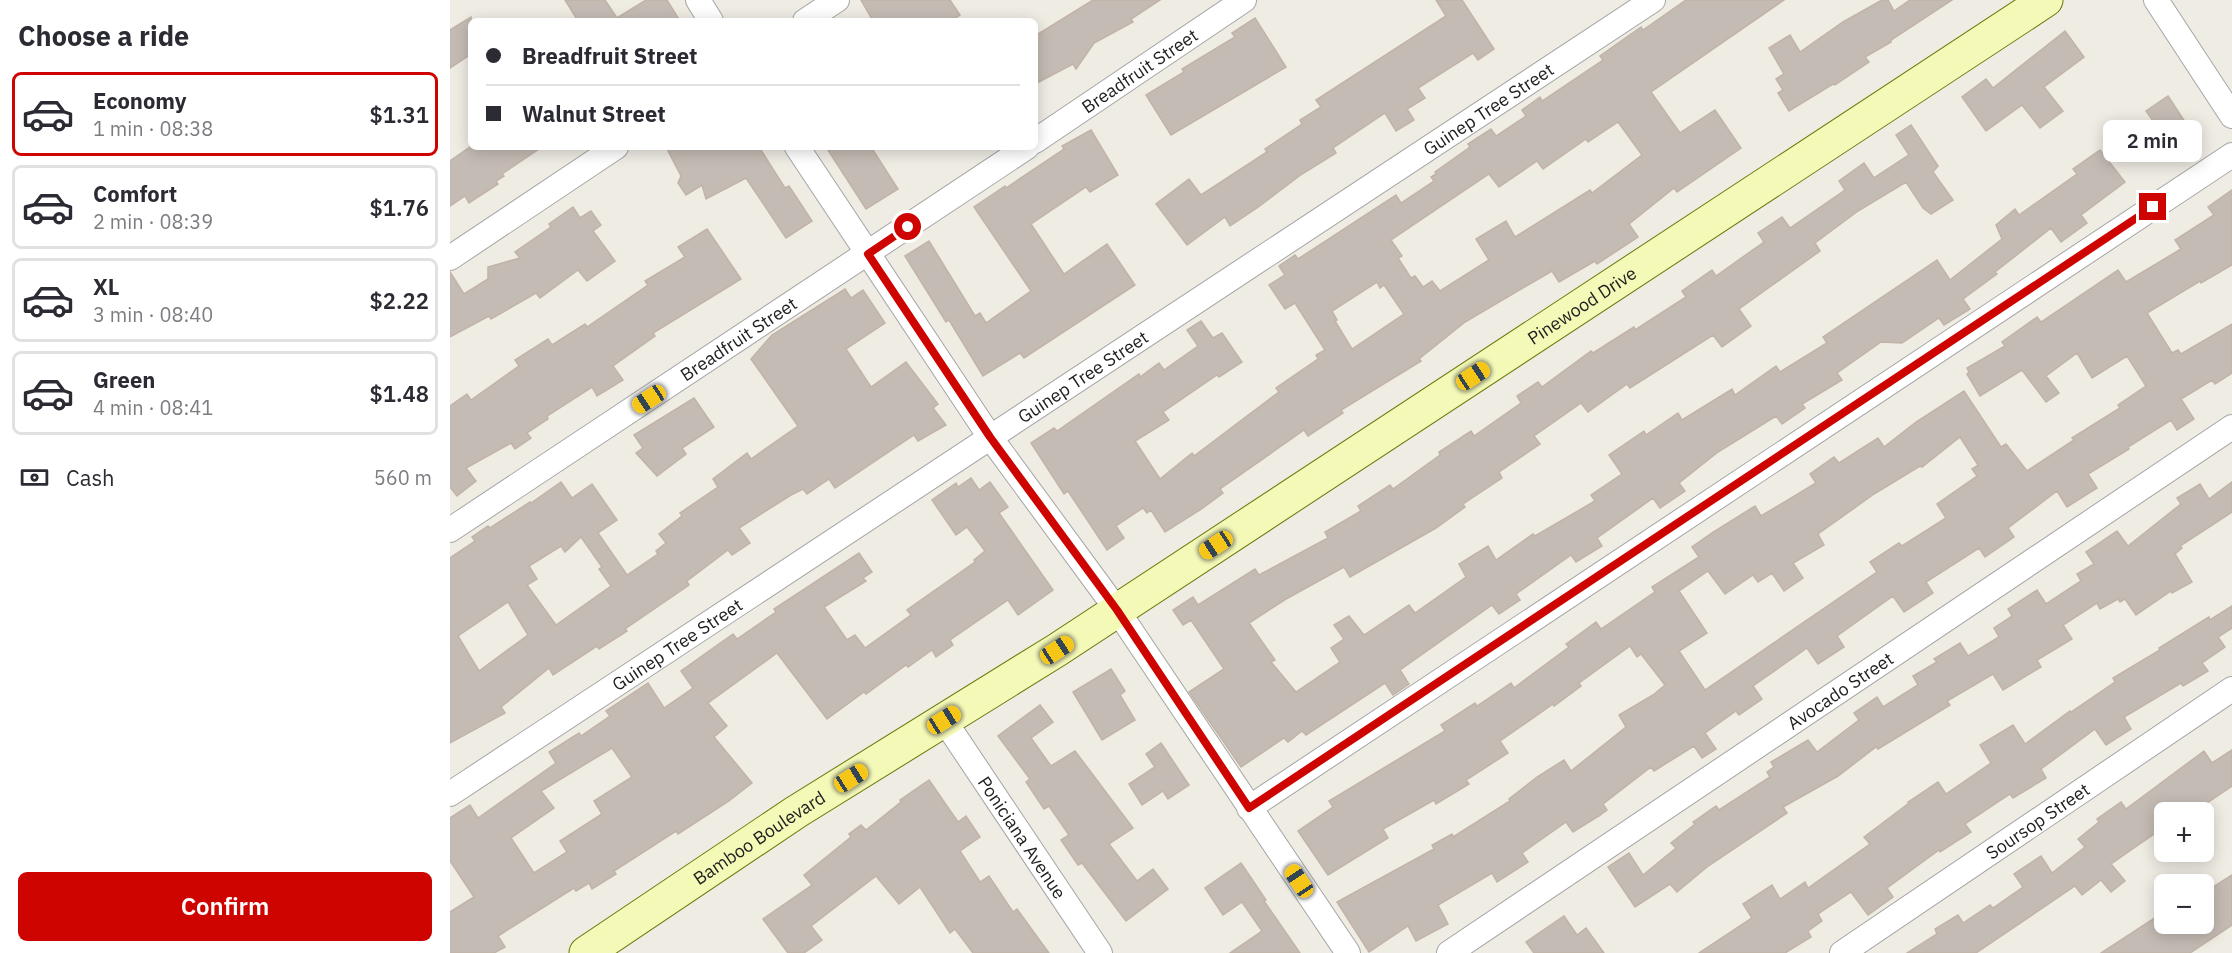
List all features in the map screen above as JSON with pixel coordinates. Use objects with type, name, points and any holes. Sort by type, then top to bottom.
[{"type":"main road","name":"Pinewood Drive","points":[[1117,610],[2046,0]]},
{"type":"main road","name":"Bamboo Boulevard","points":[[586,953],[796,812],[1117,610]]},
{"type":"street","points":[[698,0],[709,18]]},
{"type":"street","points":[[810,18],[837,0]]},
{"type":"street","name":"Breadfruit Street","points":[[1038,139],[1244,0]]},
{"type":"street","name":"Guinep Tree Street","points":[[450,794],[1653,0]]},
{"type":"street","points":[[2156,0],[2232,116]]},
{"type":"street","points":[[450,258],[612,150]]},
{"type":"street","points":[[799,150],[990,437],[1117,610],[1348,953]]},
{"type":"street","name":"Breadfruit Street","points":[[450,530],[1023,150]]},
{"type":"street","points":[[1249,808],[2232,155]]},
{"type":"street","name":"Avocado Street","points":[[1449,953],[2232,428]]},
{"type":"street","name":"Soursop Street","points":[[1842,953],[2232,689]]},
{"type":"street","name":"Poniciana Avenue","points":[[944,720],[1100,953]]},
{"type":"building","points":[[565,0],[605,0],[617,18],[576,18]]},
{"type":"building","points":[[646,0],[667,0],[678,18],[617,18]]},
{"type":"building","points":[[861,0],[950,0],[960,15],[956,18],[871,18]]},
{"type":"building","points":[[1093,0],[1160,0],[1131,19],[1133,22],[1094,43],[1076,69],[1073,64],[1038,82],[1038,34]]},
{"type":"building","points":[[1436,0],[1462,0],[1494,49],[1478,60],[1473,53],[1418,88],[1425,98],[1407,109],[1414,120],[1396,131],[1385,113],[1333,148],[1336,153],[1302,174],[1230,226],[1225,217],[1187,245],[1156,204],[1189,179],[1201,195],[1267,152],[1265,149],[1302,124],[1300,120],[1321,107],[1316,100],[1446,16]]},
{"type":"building","points":[[1686,0],[1784,0],[1651,92],[1680,133],[1715,110],[1741,148],[1677,192],[1674,188],[1629,224],[1638,237],[1597,264],[1595,261],[1559,282],[1552,271],[1465,322],[1419,359],[1421,361],[1341,410],[1343,413],[1308,436],[1304,430],[1220,489],[1223,493],[1200,510],[1165,532],[1151,510],[1147,513],[1143,508],[1116,526],[1124,538],[1107,550],[1068,491],[1064,494],[1031,443],[1054,428],[1057,431],[1139,374],[1140,377],[1159,363],[1164,370],[1198,346],[1187,330],[1201,321],[1213,338],[1222,333],[1242,362],[1219,377],[1217,375],[1163,412],[1169,420],[1135,441],[1160,479],[1192,453],[1194,456],[1279,392],[1276,388],[1318,359],[1316,355],[1325,350],[1295,303],[1285,309],[1269,285],[1285,275],[1279,266],[1295,255],[1298,259],[1396,195],[1401,203],[1434,181],[1431,177],[1436,174],[1435,172],[1470,147],[1468,144],[1491,129],[1496,136],[1526,116],[1522,110],[1540,97],[1542,101],[1603,60],[1600,56],[1641,27],[1643,30]],"holes":[[[1618,122],[1642,155],[1592,193],[1590,190],[1515,237],[1506,221],[1476,239],[1489,260],[1440,291],[1432,281],[1423,287],[1415,276],[1411,278],[1398,258],[1402,256],[1391,240],[1489,174],[1499,187],[1537,161],[1543,169],[1586,139],[1588,142]],[[1377,282],[1380,288],[1384,285],[1404,314],[1352,349],[1335,321],[1337,320],[1332,311]]]},
{"type":"building","points":[[1882,0],[1888,0],[1894,11],[1910,0],[1952,0],[1865,57],[1869,62],[1835,85],[1833,84],[1789,111],[1778,93],[1783,90],[1776,79],[1784,74],[1769,48],[1790,35],[1800,52],[1843,22]]},
{"type":"building","points":[[1255,18],[1286,67],[1171,135],[1146,95],[1184,72],[1182,69],[1235,37],[1232,33]]},
{"type":"building","points":[[468,19],[468,56],[450,68],[450,30]]},
{"type":"building","points":[[2065,31],[2084,57],[2044,87],[2063,111],[2040,128],[2022,105],[1986,131],[1962,97],[1986,79],[1993,88]]},
{"type":"building","points":[[2168,96],[2191,131],[2170,145],[2146,111]]},
{"type":"building","points":[[1911,125],[1938,166],[1933,172],[1953,200],[1931,214],[1923,208],[1906,182],[1858,211],[1815,243],[1820,251],[1739,309],[1751,326],[1722,347],[1713,335],[1630,388],[1627,384],[1588,412],[1581,403],[1534,436],[1540,444],[1499,472],[1502,478],[1463,504],[1465,507],[1436,528],[1350,577],[1344,567],[1286,599],[1249,623],[1275,660],[1271,662],[1296,692],[1340,662],[1331,648],[1344,639],[1334,625],[1349,616],[1364,635],[1409,605],[1415,613],[1466,577],[1459,564],[1488,546],[1496,560],[1533,534],[1535,536],[1595,501],[1591,495],[1622,474],[1609,455],[1644,431],[1646,435],[1678,413],[1682,420],[1732,389],[1735,395],[1776,366],[1780,372],[1827,343],[1823,337],[1937,260],[1950,280],[2002,239],[1996,225],[2015,209],[2019,215],[2077,174],[2073,169],[2100,150],[2125,182],[2081,215],[2087,223],[2061,242],[2051,228],[1995,272],[1997,274],[1963,299],[1970,309],[1944,325],[1939,318],[1902,343],[1881,342],[1837,373],[1842,380],[1802,404],[1805,408],[1782,424],[1776,416],[1718,452],[1679,483],[1685,491],[1660,508],[1653,498],[1597,538],[1602,546],[1576,562],[1571,555],[1516,594],[1520,600],[1499,614],[1492,605],[1400,670],[1409,684],[1393,695],[1385,683],[1306,735],[1302,731],[1288,742],[1284,738],[1241,767],[1189,692],[1224,669],[1191,620],[1183,625],[1173,610],[1193,597],[1198,605],[1255,569],[1259,575],[1328,538],[1325,532],[1361,511],[1358,506],[1390,485],[1393,489],[1440,455],[1439,452],[1471,431],[1474,436],[1521,403],[1517,396],[1538,382],[1542,387],[1591,351],[1593,353],[1634,327],[1635,330],[1686,297],[1682,291],[1712,270],[1716,276],[1764,242],[1758,233],[1782,217],[1790,228],[1845,190],[1839,181],[1864,163],[1874,178],[1909,155],[1896,135]]},
{"type":"building","points":[[1091,130],[1118,175],[1090,192],[1086,187],[1031,224],[1064,274],[1107,244],[1135,285],[1024,358],[1020,353],[983,376],[949,320],[946,322],[905,256],[929,241],[975,316],[980,313],[986,323],[1031,291],[974,207],[1064,149],[1062,146]]},
{"type":"building","points":[[468,148],[538,150],[502,174],[504,176],[496,181],[498,184],[469,203],[465,196],[450,206],[450,161]]},
{"type":"building","points":[[668,150],[761,150],[785,188],[789,186],[812,221],[786,238],[746,178],[706,199],[702,185],[686,195],[678,183],[681,176]]},
{"type":"building","points":[[828,150],[873,150],[898,189],[866,209]]},
{"type":"building","points":[[2232,190],[2232,265],[2201,283],[2200,281],[2147,313],[2172,353],[2178,350],[2181,354],[2232,324],[2232,373],[2215,384],[2212,380],[2181,399],[2194,419],[2177,430],[2171,420],[2088,474],[2097,488],[2067,507],[2057,491],[2008,528],[2014,537],[1985,557],[1979,548],[1926,582],[1933,593],[1904,612],[1893,596],[1837,636],[1844,647],[1818,664],[1807,648],[1753,686],[1762,699],[1739,715],[1736,711],[1705,733],[1716,749],[1702,758],[1694,746],[1654,771],[1651,767],[1603,804],[1607,810],[1599,816],[1573,832],[1566,822],[1522,853],[1528,862],[1497,882],[1492,873],[1438,905],[1448,924],[1416,941],[1408,926],[1369,952],[1337,902],[1434,849],[1432,845],[1452,834],[1453,837],[1510,801],[1509,799],[1537,777],[1564,760],[1571,771],[1626,727],[1619,715],[1653,695],[1665,685],[1641,654],[1637,657],[1630,646],[1579,683],[1581,686],[1554,706],[1553,704],[1500,741],[1508,753],[1466,780],[1469,784],[1436,804],[1434,800],[1383,829],[1388,838],[1328,875],[1298,831],[1333,807],[1329,801],[1445,731],[1441,725],[1475,703],[1477,706],[1511,683],[1514,688],[1569,647],[1566,644],[1596,622],[1601,629],[1655,592],[1652,587],[1699,557],[1692,547],[1712,533],[1755,506],[1761,516],[1816,483],[1810,474],[1834,457],[1839,463],[1878,438],[1884,447],[1916,422],[1964,391],[2001,447],[2006,444],[2027,471],[2074,440],[2072,438],[2120,408],[2118,405],[2146,386],[2127,356],[2092,378],[2077,353],[2046,376],[2059,393],[2046,402],[2022,370],[1980,396],[1967,374],[1969,372],[1967,368],[2005,346],[2002,342],[2037,317],[2041,322],[2118,270],[2126,282],[2181,249],[2175,240],[2214,215],[2208,207]],"holes":[[[1960,437],[1978,465],[1972,469],[1977,476],[1937,504],[1946,518],[1902,546],[1899,543],[1870,562],[1877,572],[1705,690],[1679,651],[1707,633],[1679,591],[1708,571],[1725,594],[1753,575],[1758,582],[1772,573],[1784,591],[1803,578],[1793,563],[1824,545],[1818,534],[1874,494],[1920,466],[1922,467]]]},
{"type":"building","points":[[573,207],[580,218],[591,211],[601,225],[593,231],[615,261],[587,281],[578,270],[540,298],[536,293],[491,319],[489,316],[450,337],[450,272],[464,294],[488,279],[488,267],[520,258],[515,252],[551,227],[549,224]]},
{"type":"building","points":[[707,229],[741,279],[653,333],[655,336],[613,366],[623,380],[597,396],[592,387],[547,416],[548,419],[527,433],[531,438],[515,449],[511,443],[466,468],[476,481],[457,496],[450,487],[450,406],[467,394],[471,400],[519,366],[515,360],[548,339],[552,345],[585,324],[587,327],[648,285],[645,281],[685,257],[678,247]]},
{"type":"building","points":[[845,289],[851,298],[863,290],[885,323],[846,349],[871,387],[906,362],[938,404],[933,408],[946,425],[918,441],[914,435],[835,488],[829,479],[807,494],[803,489],[739,528],[750,543],[732,555],[728,550],[687,581],[689,585],[599,649],[597,646],[553,675],[549,668],[501,707],[505,713],[450,743],[450,558],[475,541],[472,537],[488,526],[490,528],[561,482],[572,498],[592,484],[617,520],[598,533],[627,575],[658,554],[656,551],[666,543],[659,534],[682,516],[680,513],[718,487],[713,479],[747,453],[751,459],[798,426],[751,359],[772,335]],"holes":[[[581,537],[602,567],[599,569],[611,586],[556,625],[527,585],[537,579],[529,566],[561,546],[565,552]],[[508,602],[528,635],[479,671],[458,636]]]},
{"type":"building","points":[[694,398],[714,427],[682,448],[686,454],[657,476],[636,453],[643,448],[634,435]]},
{"type":"building","points":[[971,478],[979,490],[990,482],[1008,507],[999,513],[1053,590],[1018,615],[1008,600],[950,640],[953,645],[936,657],[932,650],[908,667],[906,665],[866,694],[864,692],[827,719],[777,653],[708,703],[727,726],[714,737],[752,783],[678,834],[676,831],[614,871],[616,874],[592,889],[589,883],[576,891],[574,888],[498,936],[505,947],[494,953],[450,953],[450,912],[474,897],[450,861],[450,818],[470,805],[478,818],[556,763],[549,752],[579,733],[581,736],[610,716],[606,711],[648,683],[664,708],[693,688],[681,671],[733,634],[737,639],[776,612],[774,609],[859,553],[872,572],[863,578],[866,581],[824,607],[847,640],[855,635],[865,648],[911,615],[907,610],[975,562],[974,560],[985,551],[967,527],[956,535],[932,500],[956,483],[958,487]],"holes":[[[612,748],[632,777],[594,801],[602,814],[560,841],[567,852],[534,873],[511,838],[554,808],[541,791]]]},
{"type":"building","points":[[2232,482],[2232,512],[2180,546],[2182,548],[2175,554],[2192,582],[2172,593],[2171,591],[2136,615],[2125,599],[2120,602],[2118,599],[2100,609],[2097,603],[2063,625],[2072,639],[2037,660],[2041,667],[2003,690],[1993,674],[1947,701],[1950,705],[1878,749],[1876,747],[1838,776],[1783,807],[1787,813],[1707,867],[1677,892],[1670,884],[1635,907],[1608,867],[1629,853],[1643,875],[1676,848],[1671,843],[1695,824],[1693,822],[1716,806],[1719,810],[1770,777],[1767,772],[1774,767],[1771,762],[1808,740],[1817,752],[1859,720],[1854,713],[1877,697],[1883,707],[1918,685],[1913,676],[1937,662],[1934,659],[1960,643],[1968,656],[1999,637],[1994,628],[2012,616],[2008,609],[2037,590],[2046,604],[2081,581],[2077,574],[2094,564],[2086,552],[2117,531],[2128,546],[2181,504],[2177,498],[2200,484],[2209,499]]},
{"type":"building","points":[[2232,606],[2232,628],[2218,637],[2225,647],[2202,663],[2208,671],[2183,686],[2181,683],[2124,717],[2131,729],[2106,745],[2095,729],[2041,769],[2046,778],[2013,798],[2010,794],[1965,824],[1971,832],[1940,852],[1939,850],[1887,888],[1893,897],[1868,915],[1851,892],[1818,914],[1822,921],[1808,931],[1811,937],[1785,953],[1699,953],[1752,918],[1743,904],[1772,885],[1780,899],[1805,882],[1808,888],[1870,844],[1864,837],[1908,802],[1938,782],[1946,794],[1991,763],[1980,745],[2013,725],[2025,744],[2115,682],[2113,678],[2209,617],[2210,620]]},
{"type":"building","points":[[1111,669],[1125,691],[1120,695],[1135,720],[1102,740],[1073,692]]},
{"type":"building","points":[[1040,705],[1053,722],[1031,738],[1051,766],[1075,751],[1133,828],[1109,844],[1137,881],[1153,869],[1168,889],[1126,921],[1082,863],[1078,865],[1061,840],[1069,835],[1049,806],[1044,809],[1026,782],[1030,779],[998,736]]},
{"type":"building","points":[[1161,743],[1189,785],[1168,799],[1163,791],[1142,805],[1129,784],[1155,767],[1146,754]]},
{"type":"building","points":[[2232,750],[2232,786],[2208,802],[2154,802],[2154,834],[2111,864],[2125,881],[2111,892],[2101,880],[2082,895],[2075,886],[1976,953],[1907,953],[1937,934],[1935,929],[1958,915],[1963,923],[1990,905],[1993,908],[2023,887],[2014,874],[2041,856],[2052,873],[2085,847],[2078,839],[2099,822],[2097,819],[2121,802],[2126,809],[2204,751],[2212,763]]},
{"type":"building","points":[[929,780],[958,822],[966,816],[980,837],[960,851],[980,882],[989,876],[1013,912],[1017,909],[1049,953],[973,953],[955,929],[950,933],[920,887],[899,904],[876,876],[811,926],[822,940],[804,953],[788,953],[763,919],[812,885],[804,875],[851,837],[849,834],[861,825],[866,830],[901,802],[900,800]]},
{"type":"building","points":[[1241,863],[1300,953],[1230,953],[1262,931],[1242,902],[1223,915],[1205,888]]},
{"type":"building","points":[[2232,875],[2232,925],[2190,953],[2101,953],[2154,919],[2154,934],[2214,934],[2214,887]]},
{"type":"building","points":[[1564,916],[1577,935],[1586,928],[1604,953],[1534,953],[1526,942]]},
{"type":"route","points":[[908,227],[868,254],[990,437],[1117,610],[1249,808],[2153,207]]}]
